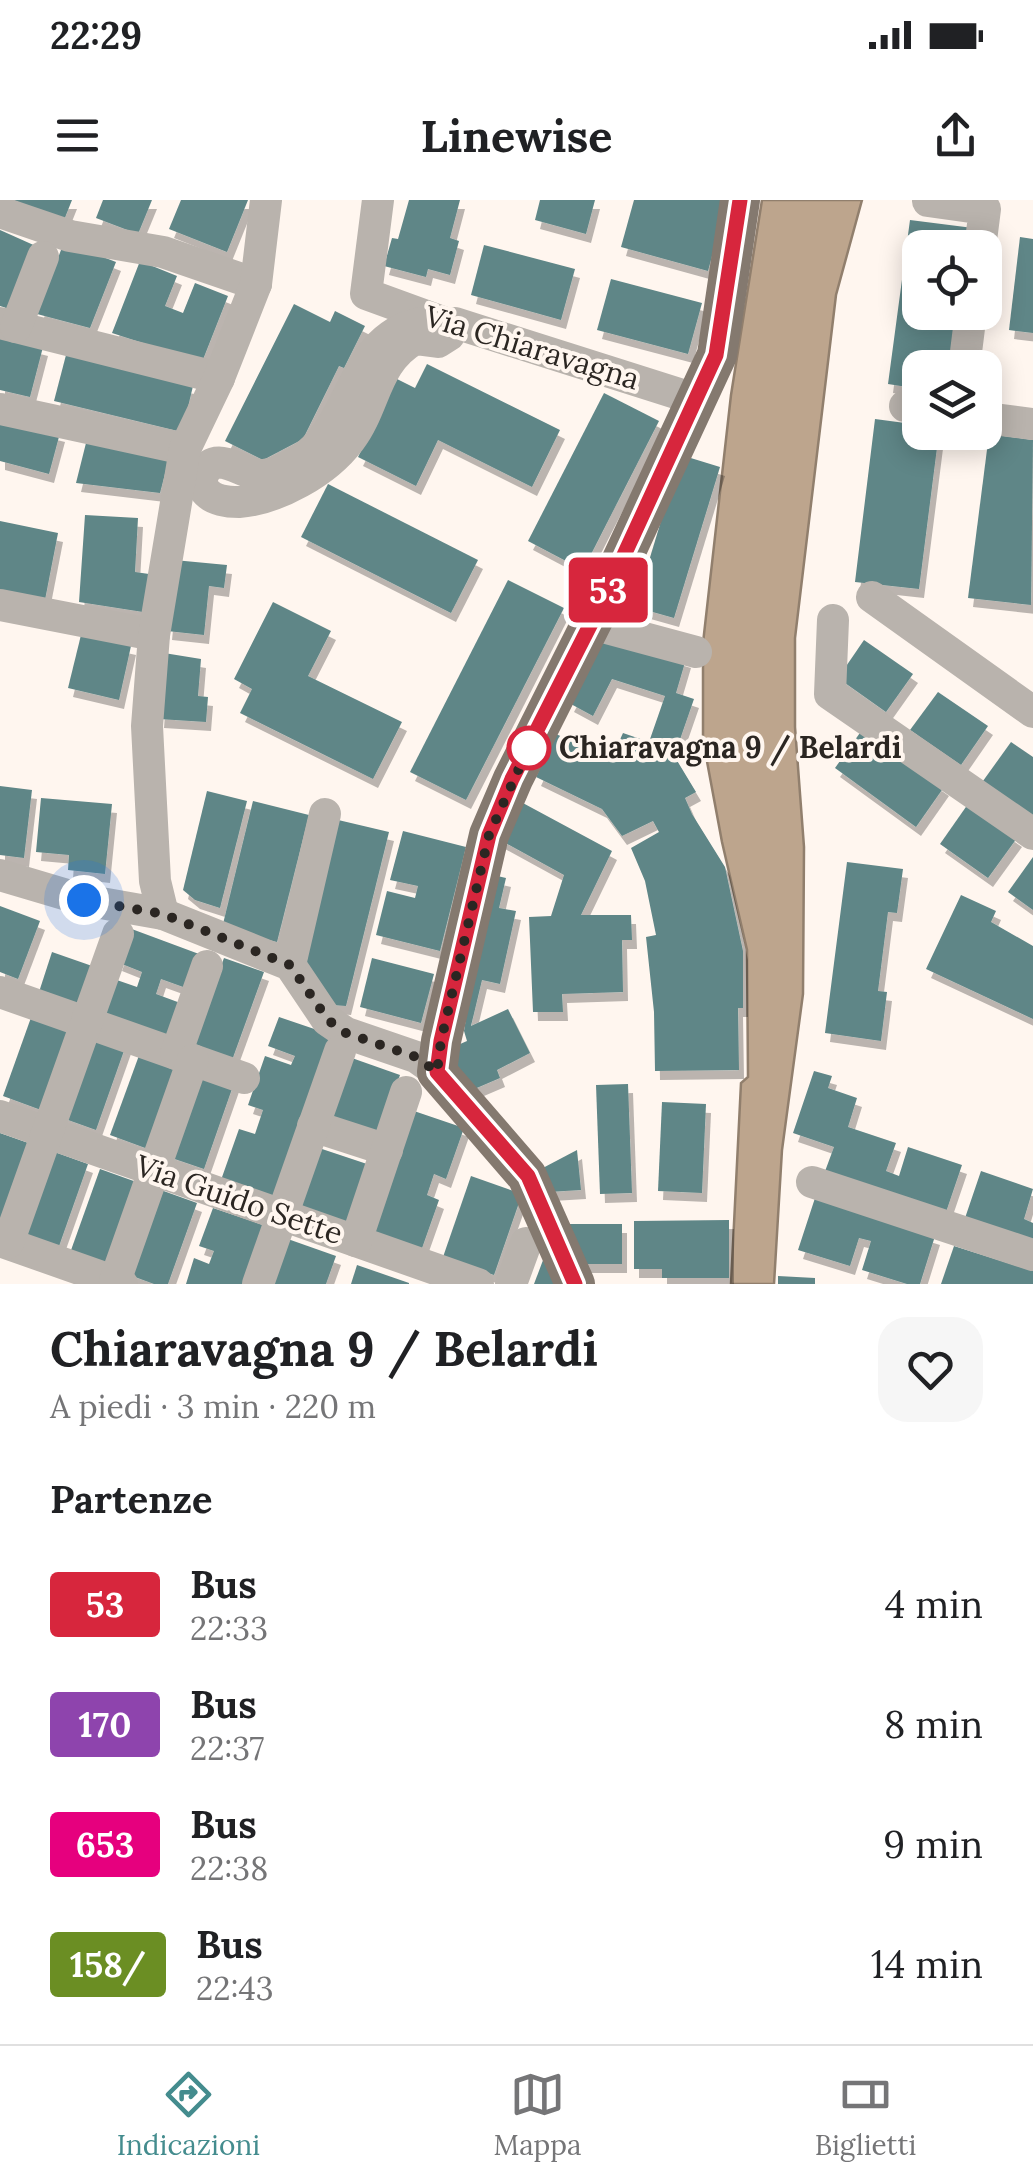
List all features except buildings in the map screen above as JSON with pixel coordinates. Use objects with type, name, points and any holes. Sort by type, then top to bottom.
[{"type":"main road","points":[[575,1284],[528,1176],[422,1082],[441,1041],[489,835],[512,779],[592,624],[716,355],[740,200]]},
{"type":"street","points":[[163,914],[156,882],[148,726],[154,635],[185,449],[219,378],[256,284],[266,200]]},
{"type":"street","name":"Via Chiaravagna","points":[[378,200],[366,294],[451,325],[455,323],[698,400]]},
{"type":"street","points":[[928,201],[985,208],[982,230]]},
{"type":"street","points":[[0,212],[70,236],[164,252],[256,284]]},
{"type":"street","points":[[43,257],[8,325],[219,378]]},
{"type":"street","points":[[421,322],[451,325],[446,340],[415,339],[397,351],[380,374],[352,438],[309,476],[267,497],[242,502],[221,500],[204,489],[204,470],[214,463],[227,462],[252,475],[266,476],[298,461],[326,436],[368,355],[385,338],[404,326],[421,322]]},
{"type":"street","points":[[0,408],[185,449]]},
{"type":"street","points":[[1002,420],[1033,424]]},
{"type":"street","points":[[872,598],[1033,712]]},
{"type":"street","points":[[0,604],[154,635]]},
{"type":"street","points":[[832,620],[830,694],[1033,834]]},
{"type":"street","points":[[592,624],[696,652]]},
{"type":"street","points":[[290,965],[325,814]]},
{"type":"street","points":[[0,875],[84,900],[163,914],[290,965],[328,1020],[346,1033],[416,1057],[422,1082],[387,1150],[356,1241]]},
{"type":"street","points":[[118,934],[48,1133],[4,1242],[118,1283],[154,1170],[207,966]]},
{"type":"street","points":[[0,992],[244,1078]]},
{"type":"street","points":[[258,1284],[340,1050]]},
{"type":"street","name":"Via Guido Sette","points":[[0,1116],[478,1284]]},
{"type":"street","points":[[314,1126],[387,1150]]},
{"type":"street","points":[[812,1182],[1033,1255]]},
{"type":"street","points":[[511,1284],[526,1243]]},
{"type":"shaded area","points":[[762,200],[862,200],[836,295],[795,638],[795,727],[804,847],[803,994],[782,1150],[774,1284],[731,1284],[741,1083],[748,1077],[747,950],[703,740],[703,643],[731,395]]},
{"type":"bus line","name":"53","points":[[575,1284],[528,1176],[437,1072],[441,1041],[489,835],[512,779],[584,640],[716,355],[740,200]]},
{"type":"place","name":"Chiaravagna 9 / Belardi","points":[[529,748]]},
{"type":"route","points":[[84,900],[163,914],[290,965],[328,1020],[346,1033],[416,1057],[437,1072],[489,835],[530,744],[529,748]]}]
